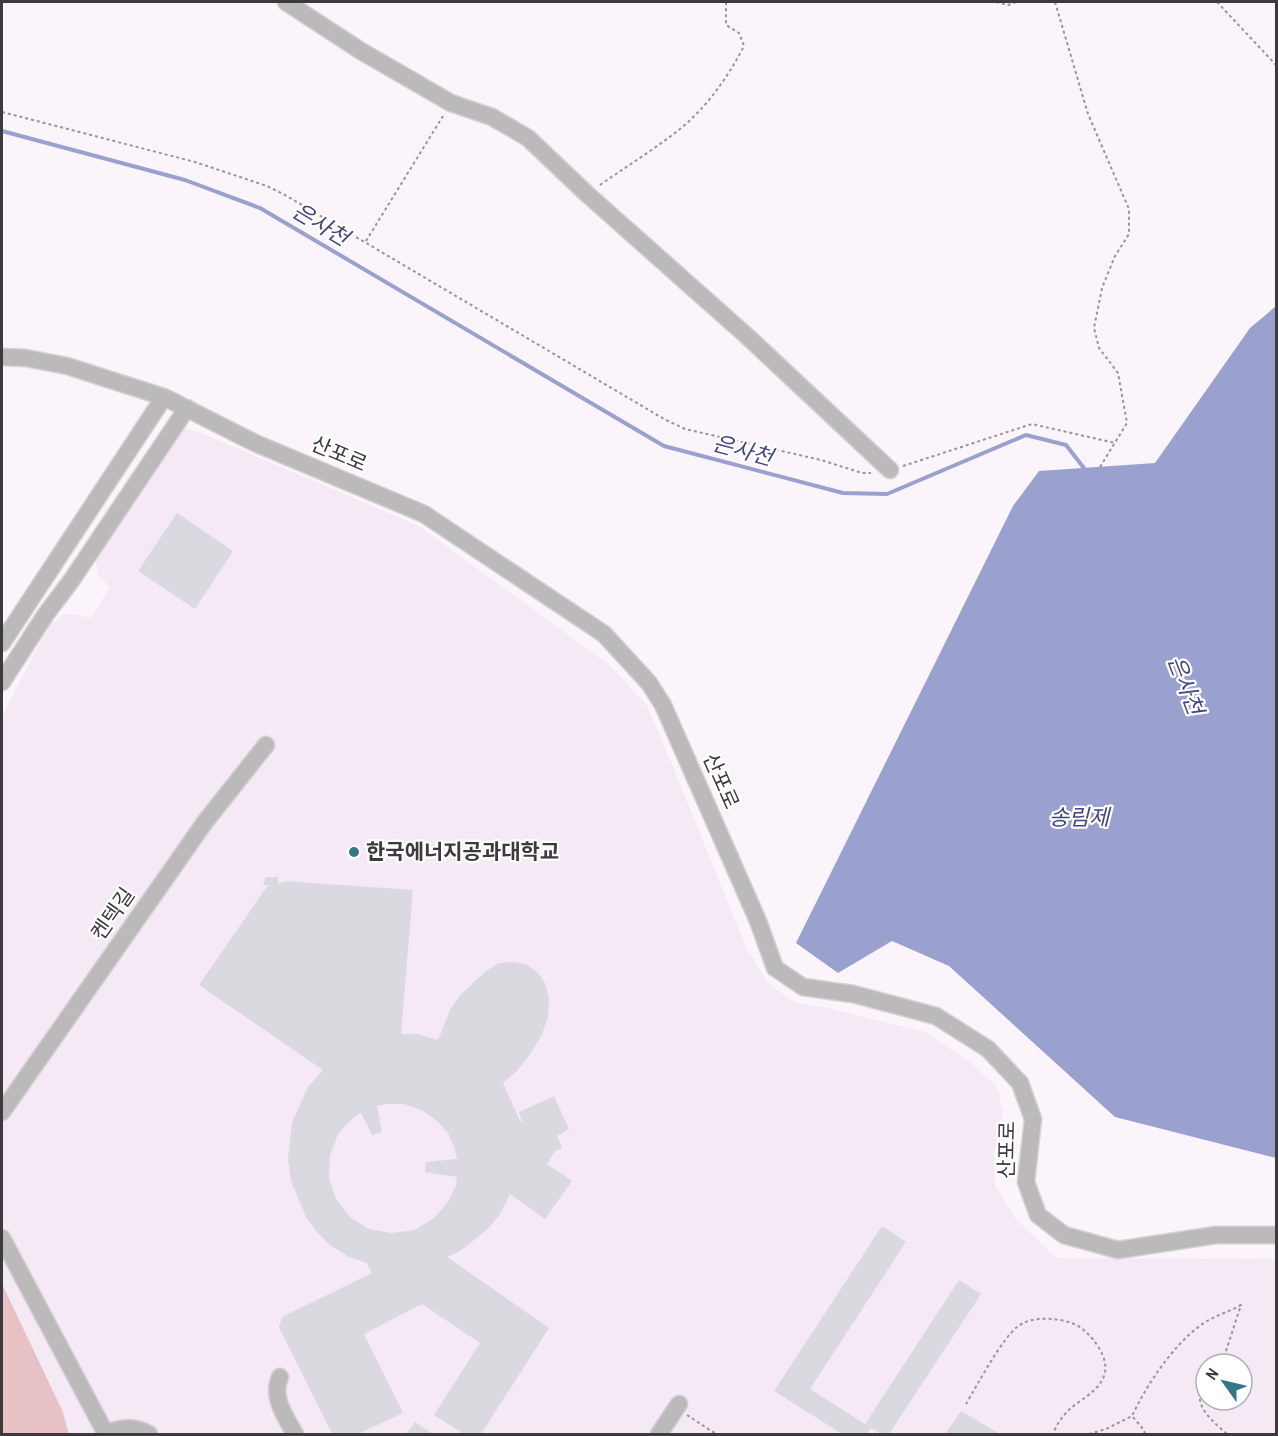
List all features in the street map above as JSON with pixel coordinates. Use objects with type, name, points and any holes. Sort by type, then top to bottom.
[{"type":"street","points":[[286,2],[361,51],[451,103],[492,117],[519,132],[542,150],[587,194],[748,338],[890,470]]},
{"type":"street","name":"산포로","points":[[2,357],[26,358],[68,366],[164,397],[255,443],[424,514],[604,634],[649,683],[663,705],[759,921],[776,968],[803,987],[854,994],[936,1016],[988,1049],[1020,1083],[1033,1119],[1026,1182],[1038,1215],[1064,1235],[1118,1250],[1216,1235],[1276,1236]]},
{"type":"street","points":[[2,643],[164,397]]},
{"type":"street","points":[[2,682],[188,408]]},
{"type":"street","name":"켄텍길","points":[[2,1112],[205,822],[266,745]]},
{"type":"street","points":[[2,1238],[105,1434],[117,1429],[130,1428],[149,1434]]},
{"type":"street","points":[[280,1377],[276,1386],[277,1400],[295,1434]]},
{"type":"street","points":[[659,1434],[680,1412]]},
{"type":"path","points":[[587,194],[681,129],[725,79],[744,46],[739,33],[726,25],[726,2]]},
{"type":"path","points":[[996,2],[1008,4],[1016,2]]},
{"type":"path","points":[[1055,2],[1088,114],[1130,209],[1129,234],[1115,256],[1102,288],[1094,328],[1099,348],[1118,373],[1127,423],[1100,467]]},
{"type":"path","points":[[1217,2],[1276,65]]},
{"type":"path","points":[[365,242],[451,103]]},
{"type":"path","points":[[2,112],[195,162],[267,186],[664,419],[685,429],[821,460],[862,473],[890,470],[1032,424],[1115,442]]},
{"type":"path","points":[[1089,1434],[1106,1429],[1132,1416],[1141,1397],[1181,1343],[1206,1322],[1241,1305],[1226,1352]]},
{"type":"path","points":[[966,1404],[1017,1327],[1038,1318],[1060,1319],[1080,1326],[1096,1341],[1104,1362],[1105,1372],[1097,1387],[1069,1409],[1053,1434]]},
{"type":"path","points":[[680,1412],[716,1434]]},
{"type":"path","points":[[1205,1412],[1227,1434]]},
{"type":"path","points":[[1132,1416],[1145,1434]]},
{"type":"shaded area","name":"한국에너지공과대학교","points":[[184,428],[206,435],[419,526],[607,663],[646,704],[746,947],[768,983],[796,1003],[828,1008],[926,1032],[967,1060],[997,1086],[1003,1112],[994,1152],[995,1185],[1016,1219],[1057,1258],[1276,1259],[1276,1434],[2,1434],[2,717],[48,627],[63,614],[90,618],[110,588],[98,575],[95,556],[101,544]]},
{"type":"shaded area","points":[[2,1284],[62,1410],[69,1434],[2,1434]]},
{"type":"water","name":"송림제","points":[[1276,306],[1276,1158],[1115,1117],[949,966],[892,941],[838,973],[796,943],[1013,506],[1039,471],[1155,463],[1250,328]]},
{"type":"building","points":[[177,513],[233,551],[195,609],[138,571]]},
{"type":"building","points":[[266,877],[278,877],[278,884],[285,881],[413,890],[401,1034],[417,1034],[438,1040],[450,1010],[460,995],[486,971],[499,963],[526,964],[538,973],[545,983],[549,998],[548,1018],[542,1034],[517,1071],[503,1083],[520,1121],[522,1121],[519,1112],[554,1096],[569,1129],[557,1136],[562,1148],[555,1151],[547,1164],[572,1181],[545,1219],[510,1194],[500,1214],[488,1229],[460,1251],[447,1257],[549,1328],[481,1434],[464,1434],[434,1415],[480,1343],[422,1304],[364,1334],[403,1413],[358,1434],[332,1434],[279,1327],[282,1317],[372,1273],[367,1263],[349,1257],[330,1245],[317,1232],[306,1217],[291,1181],[288,1159],[292,1122],[308,1087],[323,1070],[199,985],[268,885],[263,885]],"holes":[[[404,1104],[421,1110],[436,1120],[448,1133],[457,1159],[426,1162],[425,1172],[457,1177],[456,1186],[448,1202],[433,1219],[414,1230],[391,1233],[369,1229],[350,1217],[336,1199],[329,1178],[330,1155],[338,1134],[353,1118],[361,1113],[372,1135],[382,1132],[377,1106]]]},
{"type":"building","points":[[882,1226],[906,1242],[810,1389],[865,1424],[959,1280],[981,1294],[889,1434],[881,1434],[871,1428],[866,1434],[842,1434],[774,1391]]},
{"type":"building","points":[[961,1411],[1000,1434],[945,1434]]},
{"type":"building","points":[[415,1422],[433,1434],[406,1434]]},
{"type":"waterway","name":"은사천","points":[[2,131],[185,180],[260,208],[664,446],[843,493],[887,494],[1026,435],[1066,445],[1087,472]]},
{"type":"place","name":"한국에너지공과대학교","points":[[354,852]]}]
